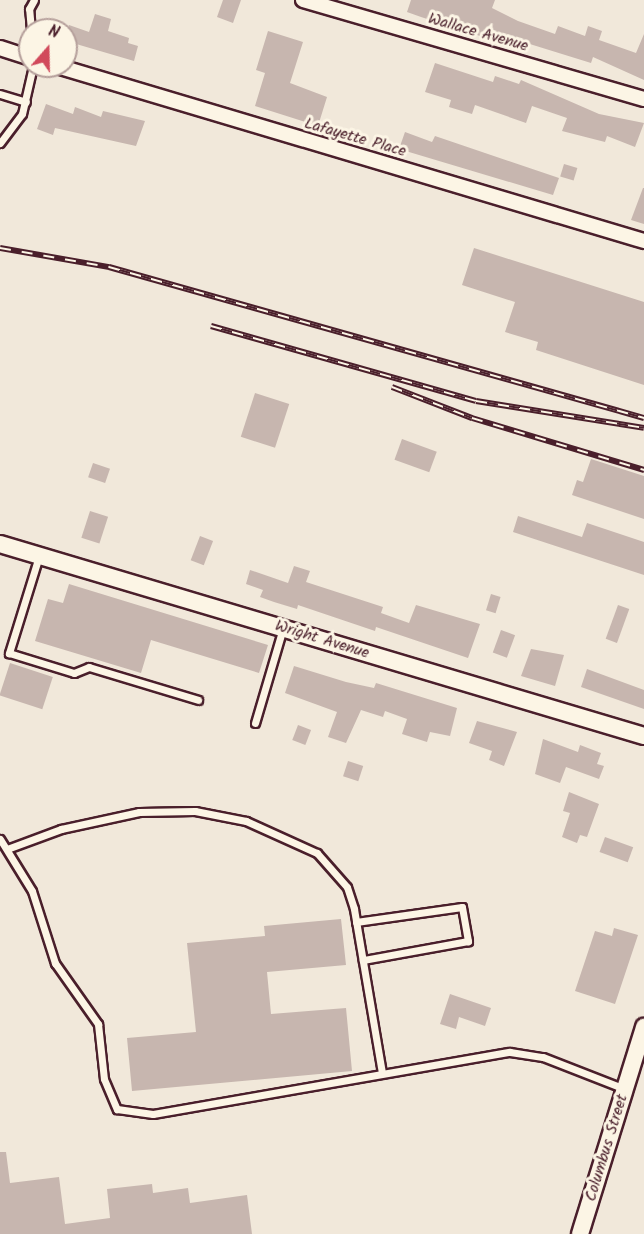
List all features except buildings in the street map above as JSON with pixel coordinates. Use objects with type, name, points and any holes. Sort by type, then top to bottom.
[{"type":"street","name":"Wallace Avenue","points":[[303,0],[320,3],[644,99]]},
{"type":"street","points":[[0,48],[18,53]]},
{"type":"street","name":"Lafayette Place","points":[[78,72],[644,242]]},
{"type":"street","name":"Wright Avenue","points":[[0,544],[644,736]]},
{"type":"street","name":"Columbus Street","points":[[580,1234],[643,1031]]},
{"type":"lane","points":[[30,18],[29,9],[34,0]]},
{"type":"lane","points":[[0,143],[10,133],[26,102],[31,78]]},
{"type":"lane","points":[[0,94],[26,102]]},
{"type":"lane","points":[[39,556],[9,653],[74,673],[89,667],[198,700]]},
{"type":"lane","points":[[255,723],[283,628]]},
{"type":"lane","points":[[6,849],[61,829],[139,812],[219,814],[282,834],[317,853],[347,887],[357,922],[382,1072]]},
{"type":"lane","points":[[0,839],[32,891],[55,963],[98,1024],[104,1079],[117,1109],[153,1114],[382,1072],[525,1053],[625,1089]]},
{"type":"lane","points":[[357,922],[462,907],[468,941],[363,960]]},
{"type":"railway","points":[[0,248],[109,267],[644,418]]},
{"type":"railway","points":[[211,326],[476,401],[644,428]]},
{"type":"railway","points":[[392,387],[472,418],[644,470]]}]
